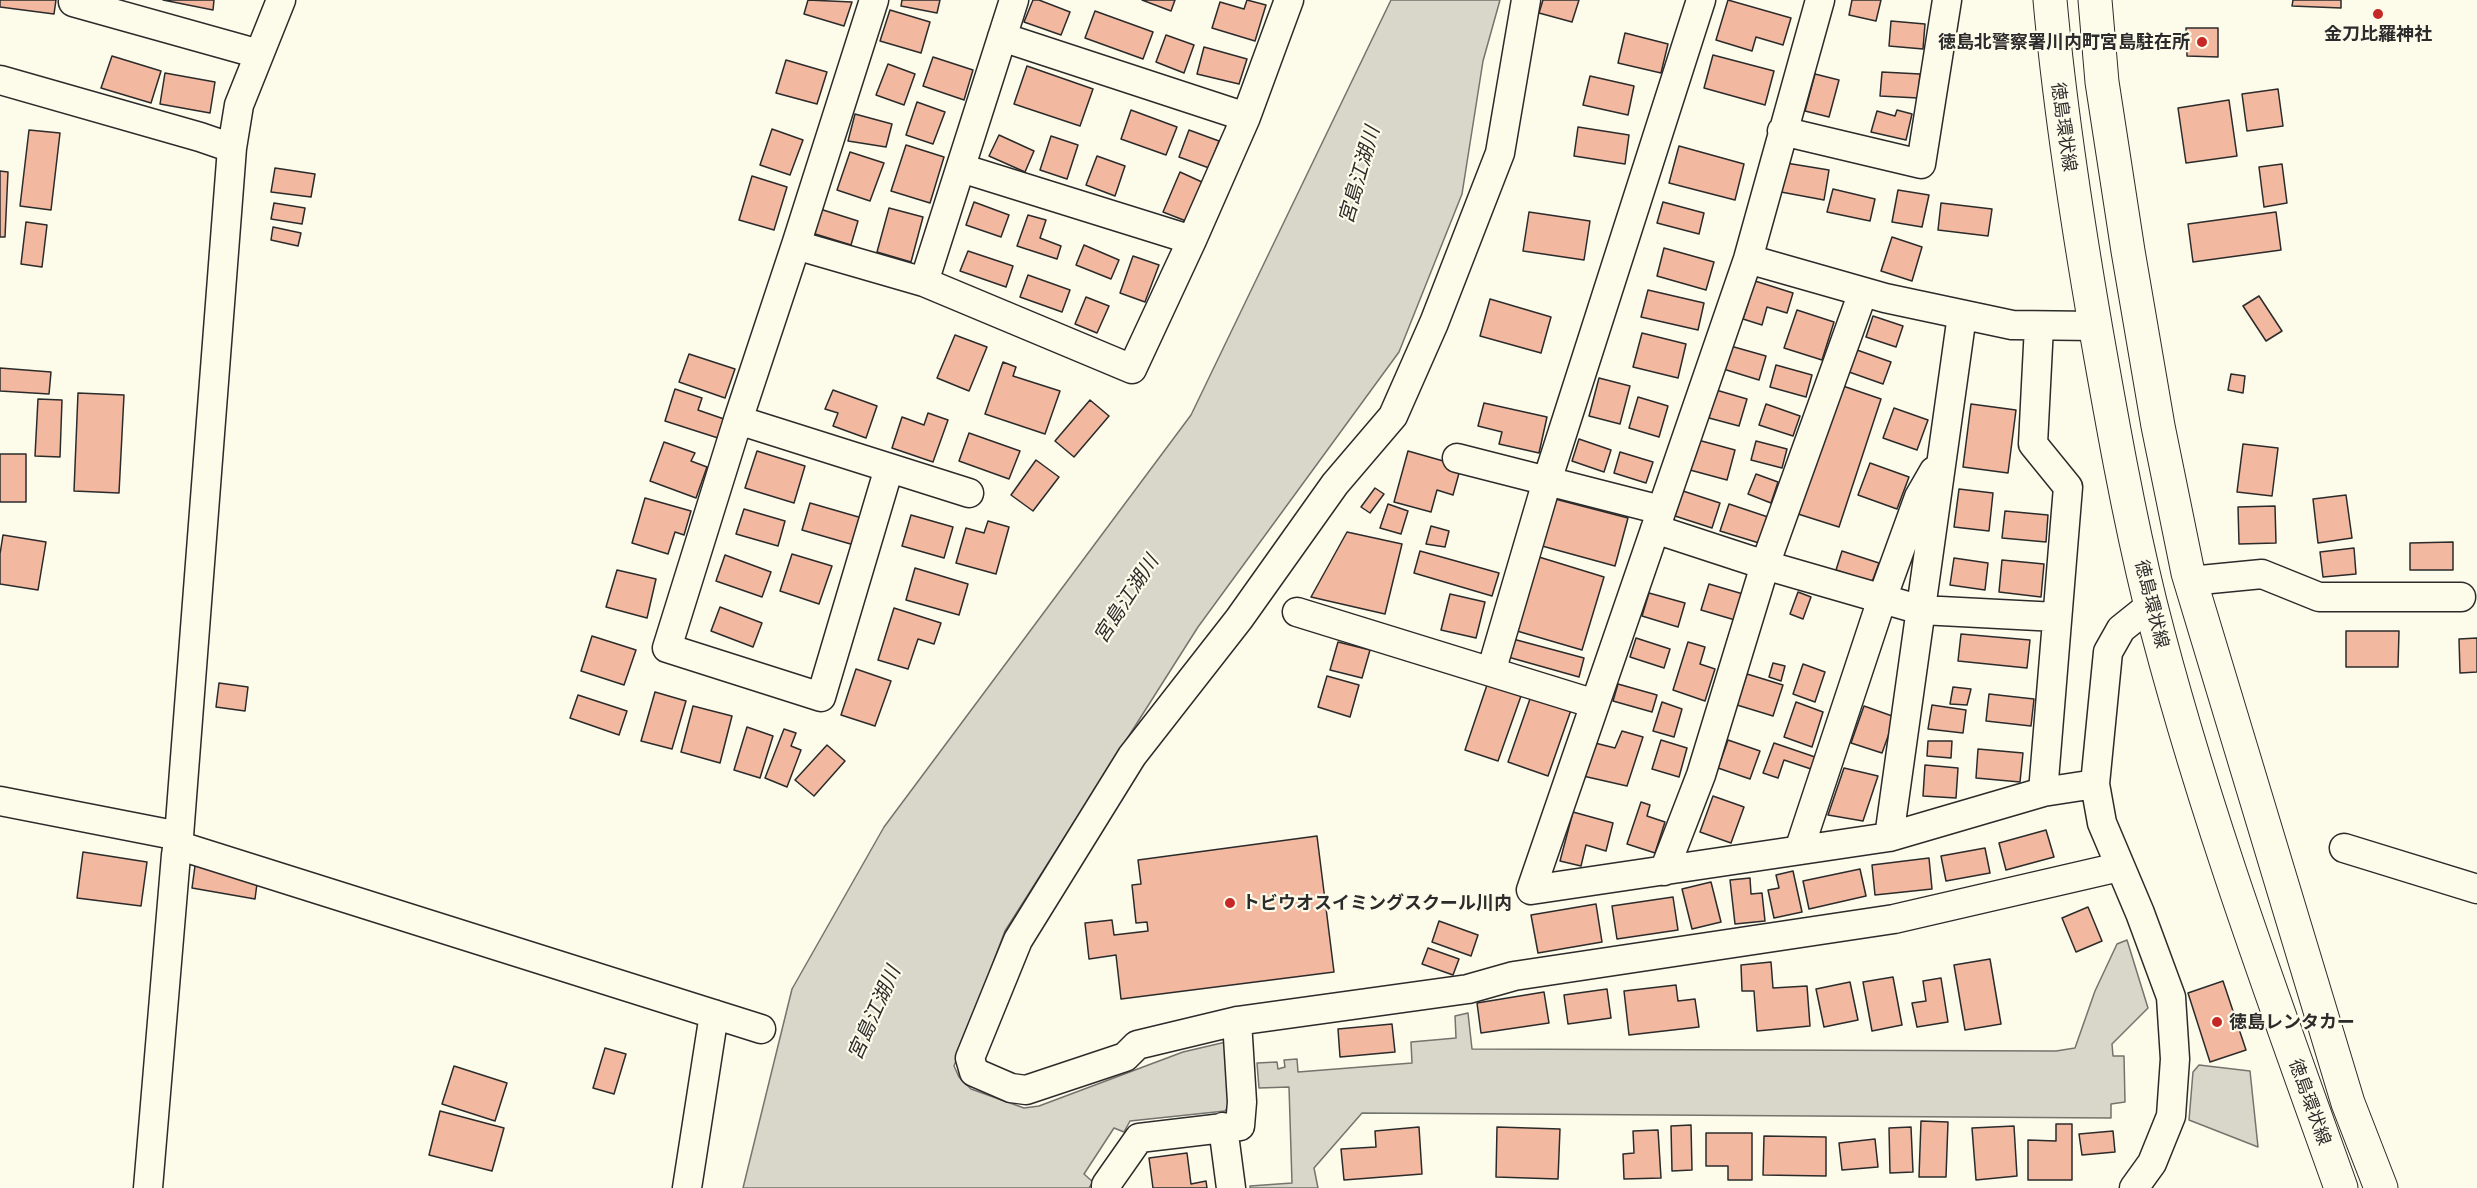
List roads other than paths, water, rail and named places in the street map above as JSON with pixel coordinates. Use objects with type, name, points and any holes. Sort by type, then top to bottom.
[{"type":"main road","name":"徳島環状線","points":[[2050,0],[2058,87],[2114,434],[2151,604],[2188,736],[2240,904],[2341,1188]]},
{"type":"main road","name":"徳島環状線","points":[[2095,0],[2102,82],[2128,251],[2158,426],[2190,581],[2348,1103],[2380,1188]]},
{"type":"street","points":[[148,1188],[178,841],[232,148],[239,105],[282,0]]},
{"type":"street","points":[[874,0],[738,420],[668,648],[821,697],[889,468]]},
{"type":"street","points":[[924,282],[1014,0]]},
{"type":"street","points":[[796,245],[924,282],[1132,369],[1246,117],[1288,0]]},
{"type":"street","points":[[1526,0],[1500,153],[1434,323],[1393,416],[1335,484],[1239,619],[1132,756],[1018,940],[970,1058],[974,1072],[1011,1088],[1026,1090],[1125,1057],[1137,1045],[1237,1021],[1468,989],[1514,976],[1894,919],[2119,867]]},
{"type":"street","points":[[1491,672],[1547,481],[1701,0]]},
{"type":"street","points":[[1820,0],[1748,259],[1531,890],[1889,837],[2043,792],[2096,784]]},
{"type":"street","points":[[1782,131],[1921,164],[1947,0]]},
{"type":"street","points":[[73,2],[260,54]]},
{"type":"street","points":[[1002,37],[1246,117]]},
{"type":"street","points":[[0,80],[200,136],[232,148]]},
{"type":"street","points":[[961,168],[1192,240]]},
{"type":"street","points":[[1748,259],[1863,292],[2012,325],[2096,326]]},
{"type":"street","points":[[1664,870],[1701,775],[1765,565],[1863,292]]},
{"type":"street","points":[[1889,837],[1962,315]]},
{"type":"street","points":[[2039,326],[2033,444],[2068,487],[2043,792]]},
{"type":"street","points":[[738,420],[969,493]]},
{"type":"street","points":[[1799,850],[1882,599],[1919,497],[1943,454]]},
{"type":"street","points":[[1457,458],[1547,481],[1658,519],[1765,565],[1921,610],[2057,617]]},
{"type":"street","points":[[2190,581],[2262,574],[2319,597],[2461,597]]},
{"type":"street","points":[[2134,1188],[2152,1163],[2171,1116],[2175,1059],[2171,997],[2140,913],[2102,823],[2096,784],[2108,652],[2121,628],[2151,604]]},
{"type":"street","points":[[1297,612],[1595,704]]},
{"type":"street","points":[[0,801],[178,841],[761,1029]]},
{"type":"street","points":[[2344,848],[2477,889]]},
{"type":"street","points":[[687,1188],[714,1014]]},
{"type":"street","points":[[1106,1188],[1139,1138],[1240,1126],[1242,1102],[1237,1021]]},
{"type":"street","points":[[1223,1127],[1231,1188]]},
{"type":"water","name":"宮島江湖川","points":[[1391,0],[1500,0],[1483,61],[1462,194],[1399,352],[1198,627],[1005,931],[954,1066],[959,1077],[971,1089],[1024,1108],[1039,1106],[1183,1052],[1230,1041],[1232,1102],[1225,1111],[1130,1121],[1124,1132],[1114,1128],[1084,1174],[1093,1182],[1089,1188],[743,1188],[792,989],[884,827],[1191,415]]},
{"type":"water","points":[[2127,940],[2148,1008],[2112,1044],[2113,1056],[2124,1056],[2125,1102],[2111,1104],[2111,1118],[1362,1113],[1314,1168],[1318,1188],[1250,1188],[1250,1186],[1292,1183],[1289,1087],[1259,1088],[1257,1063],[1277,1062],[1278,1069],[1285,1067],[1284,1060],[1297,1059],[1298,1072],[1412,1063],[1411,1042],[1456,1038],[1455,1016],[1468,1013],[1472,1049],[2056,1051],[2075,1048],[2095,991],[2117,944]]},
{"type":"water","points":[[2199,1065],[2250,1071],[2258,1147],[2189,1120],[2193,1072]]},
{"type":"place","name":"金刀比羅神社","points":[[2378,14]]},
{"type":"place","name":"徳島北警察署川内町宮島駐在所","points":[[2202,42]]},
{"type":"place","name":"トビウオスイミングスクール川内","points":[[1230,903]]},
{"type":"place","name":"徳島レンタカー","points":[[2217,1022]]}]
